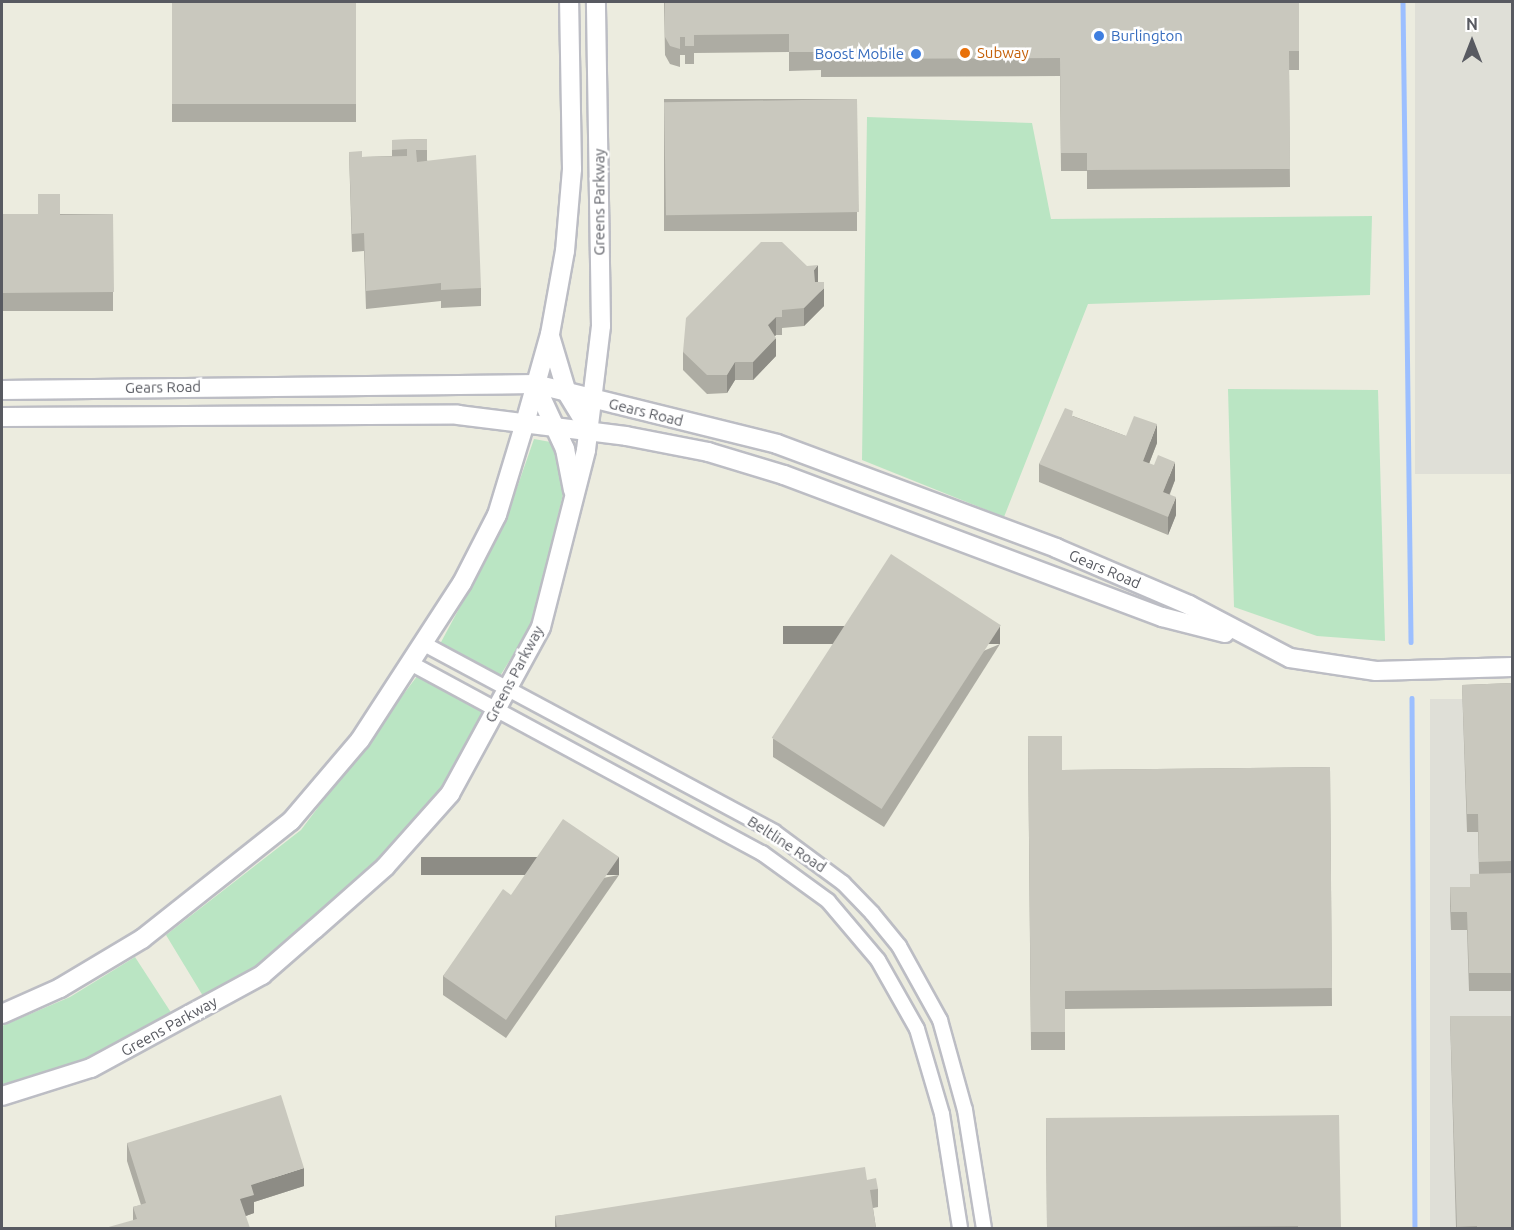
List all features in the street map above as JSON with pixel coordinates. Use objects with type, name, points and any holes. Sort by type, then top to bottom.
[{"type":"street","name":"Greens Parkway","points":[[2,1014],[60,988],[142,939],[242,864],[291,821],[319,791],[412,664],[462,583],[497,515],[550,334],[565,251],[572,169],[569,2]]},
{"type":"street","name":"Greens Parkway","points":[[2,1096],[91,1068],[262,975],[385,867],[429,818],[450,794],[496,710],[541,627],[590,431],[601,326],[596,2]]},
{"type":"street","points":[[571,82],[598,82]]},
{"type":"street","points":[[550,334],[567,393],[590,431]]},
{"type":"street","points":[[535,384],[565,449],[574,498]]},
{"type":"street","name":"Gears Road","points":[[2,390],[535,384],[777,444],[1056,548],[1189,605],[1290,658],[1376,671],[1512,668]]},
{"type":"street","points":[[256,386],[256,416]]},
{"type":"street","points":[[22,389],[24,417]]},
{"type":"street","name":"Gears Road","points":[[2,417],[458,415],[590,431],[708,453],[841,497],[1048,572],[1162,617],[1250,639]]},
{"type":"street","points":[[841,497],[847,471]]},
{"type":"street","points":[[1048,572],[1056,548]]},
{"type":"street","name":"Beltline Road","points":[[424,644],[774,832],[843,883],[872,913],[899,946],[940,1020],[963,1102],[984,1228]]},
{"type":"street","name":"Beltline Road","points":[[412,664],[762,853],[828,901],[854,929],[884,969],[917,1029],[942,1114],[960,1228]]},
{"type":"shaded area","points":[[1415,2],[1512,2],[1512,474],[1415,474]]},
{"type":"shaded area","points":[[1430,699],[1512,699],[1512,1228],[1430,1228]]},
{"type":"green space","points":[[867,117],[1032,123],[1051,219],[1372,216],[1370,295],[1088,304],[1004,517],[862,460]]},
{"type":"green space","points":[[1228,389],[1378,390],[1385,641],[1317,636],[1234,607]]},
{"type":"green space","points":[[534,439],[556,443],[565,486],[532,624],[500,676],[440,644],[504,525]]},
{"type":"green space","points":[[418,675],[482,712],[441,789],[376,861],[258,965],[203,996],[166,935],[301,830]]},
{"type":"green space","points":[[135,957],[172,1014],[88,1058],[2,1085],[2,1026],[70,997]]},
{"type":"building","points":[[172,2],[356,2],[356,104],[172,104]]},
{"type":"building","points":[[665,2],[1299,2],[1299,51],[1289,51],[1290,169],[1087,170],[1087,153],[1061,153],[1060,58],[821,59],[821,52],[789,52],[789,34],[694,35],[694,46],[685,46],[685,37],[680,37],[680,49],[670,46],[665,37]]},
{"type":"building","points":[[857,99],[859,212],[666,215],[664,102]]},
{"type":"building","points":[[427,139],[427,150],[416,150],[417,162],[476,155],[481,288],[441,290],[441,283],[366,291],[364,233],[352,234],[349,152],[362,151],[362,157],[407,156],[407,149],[392,150],[392,140]]},
{"type":"building","points":[[38,194],[60,194],[60,215],[113,214],[114,292],[2,293],[2,214],[38,214]]},
{"type":"building","points":[[761,242],[782,242],[807,266],[818,265],[814,270],[815,282],[824,282],[824,288],[804,308],[782,310],[782,317],[776,317],[768,325],[776,338],[753,362],[735,362],[727,375],[707,375],[683,352],[686,318]]},
{"type":"building","points":[[1065,408],[1073,411],[1072,416],[1126,436],[1134,416],[1157,424],[1143,461],[1154,465],[1158,455],[1175,462],[1163,492],[1176,497],[1168,517],[1039,464]]},
{"type":"building","points":[[891,554],[1001,625],[882,809],[772,738]]},
{"type":"building","points":[[1512,683],[1512,861],[1479,862],[1478,814],[1467,814],[1462,685]]},
{"type":"building","points":[[1028,736],[1062,736],[1062,770],[1330,767],[1332,988],[1065,991],[1065,1032],[1031,1032]]},
{"type":"building","points":[[563,819],[619,857],[506,1020],[443,976],[503,889],[511,895]]},
{"type":"building","points":[[1512,873],[1512,973],[1469,973],[1467,912],[1451,912],[1450,887],[1470,887],[1470,874]]},
{"type":"building","points":[[1450,1016],[1512,1016],[1512,1228],[1457,1227]]},
{"type":"building","points":[[281,1095],[304,1168],[251,1185],[254,1195],[240,1199],[250,1228],[105,1228],[137,1219],[133,1207],[146,1203],[127,1143]]},
{"type":"building","points":[[1339,1115],[1341,1228],[1298,1228],[1298,1226],[1047,1228],[1046,1118]]},
{"type":"building","points":[[865,1167],[867,1180],[876,1178],[878,1189],[870,1190],[876,1228],[557,1228],[555,1216]]},
{"type":"waterway","points":[[1403,2],[1411,642]]},
{"type":"waterway","points":[[1412,698],[1415,1228]]},
{"type":"place","name":"Burlington","points":[[1099,36]]},
{"type":"place","name":"Subway","points":[[965,53]]},
{"type":"place","name":"Boost Mobile","points":[[916,54]]}]
